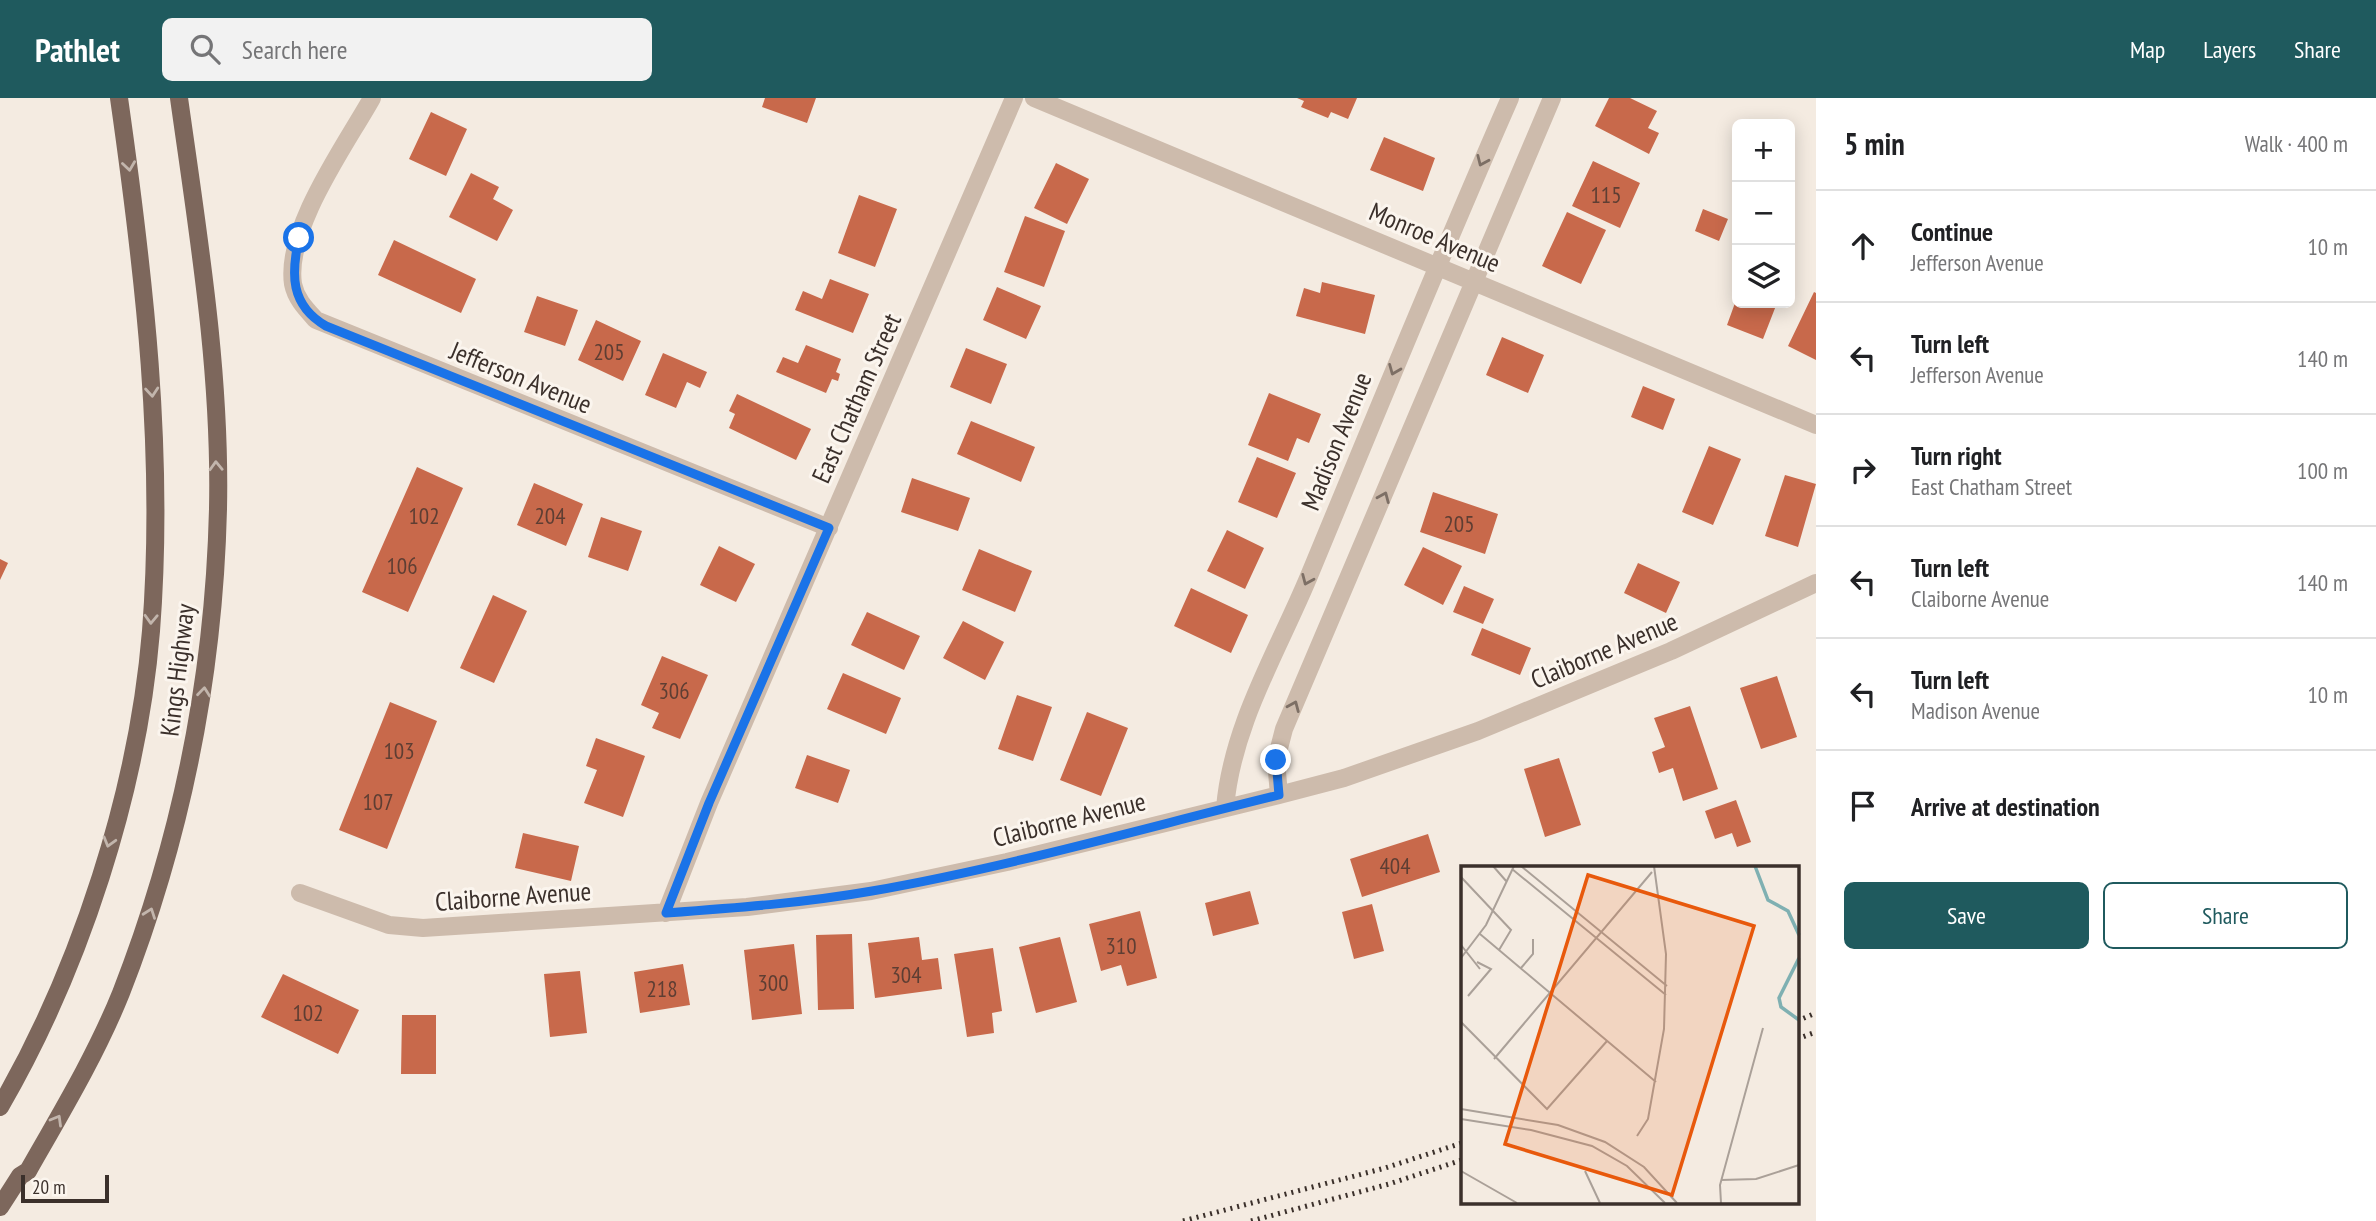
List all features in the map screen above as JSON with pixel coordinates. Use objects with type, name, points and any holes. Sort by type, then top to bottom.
[{"type":"main road","name":"Kings Highway","points":[[0,1107],[58,989],[96,889],[118,811],[135,732],[150,632],[155,518],[153,403],[138,229],[119,98]]},
{"type":"main road","name":"Kings Highway","points":[[0,1207],[20,1176],[28,1171],[75,1090],[120,996],[155,900],[186,788],[202,705],[213,601],[218,507],[214,384],[203,268],[178,98]]},
{"type":"street","name":"Jefferson Avenue","points":[[372,98],[315,200],[299,238],[293,267],[298,296],[316,320],[829,528]]},
{"type":"street","name":"East Chatham Street","points":[[666,913],[709,803],[1014,98]]},
{"type":"street","name":"Monroe Avenue","points":[[1034,98],[1816,425]]},
{"type":"street","name":"Madison Avenue","points":[[1224,808],[1228,770],[1239,733],[1307,580],[1436,266],[1510,98]]},
{"type":"street","points":[[1279,795],[1276,760],[1284,729],[1552,98]]},
{"type":"street","name":"Claiborne Avenue","points":[[300,893],[389,925],[423,928],[747,907],[871,891],[1007,862],[1344,778],[1478,731],[1671,651],[1816,583]]},
{"type":"building","points":[[765,98],[816,98],[807,123],[762,107]]},
{"type":"building","points":[[1297,98],[1357,98],[1348,119],[1331,112],[1328,118],[1301,107],[1304,101]]},
{"type":"building","points":[[1609,98],[1630,98],[1657,111],[1648,128],[1659,133],[1649,154],[1595,126]]},
{"type":"building","points":[[431,112],[467,129],[446,176],[409,159]]},
{"type":"building","points":[[1384,137],[1435,158],[1423,191],[1370,170]]},
{"type":"building","points":[[1593,161],[1640,183],[1620,228],[1572,206]]},
{"type":"building","points":[[1056,163],[1089,179],[1067,224],[1034,208]]},
{"type":"building","points":[[471,173],[499,187],[493,199],[513,210],[497,241],[449,217]]},
{"type":"building","points":[[859,195],[897,209],[875,267],[838,253]]},
{"type":"building","points":[[1703,209],[1728,219],[1719,241],[1695,231]]},
{"type":"building","points":[[1567,212],[1606,230],[1581,284],[1542,266]]},
{"type":"building","points":[[1025,216],[1065,231],[1044,287],[1004,272]]},
{"type":"building","points":[[394,240],[476,279],[461,313],[378,275]]},
{"type":"building","points":[[830,279],[869,294],[853,333],[795,310],[803,291],[822,299]]},
{"type":"building","points":[[1322,282],[1375,295],[1365,334],[1296,316],[1304,288],[1320,293]]},
{"type":"building","points":[[997,287],[1041,306],[1026,339],[983,320]]},
{"type":"building","points":[[1814,292],[1816,293],[1816,360],[1788,346]]},
{"type":"building","points":[[537,296],[578,310],[565,346],[524,332]]},
{"type":"building","points":[[1733,308],[1775,308],[1763,339],[1727,325]]},
{"type":"building","points":[[596,320],[641,341],[623,381],[578,360]]},
{"type":"building","points":[[1502,337],[1544,355],[1528,393],[1486,375]]},
{"type":"building","points":[[806,345],[841,359],[836,372],[840,374],[838,381],[832,379],[826,393],[776,372],[783,357],[798,363]]},
{"type":"building","points":[[966,348],[1007,364],[991,404],[950,387]]},
{"type":"building","points":[[663,353],[707,372],[700,388],[687,382],[676,408],[645,395]]},
{"type":"building","points":[[1643,386],[1675,399],[1663,430],[1631,417]]},
{"type":"building","points":[[1269,393],[1321,414],[1309,443],[1297,438],[1288,461],[1248,445]]},
{"type":"building","points":[[737,394],[811,429],[796,460],[729,428],[735,414],[729,411]]},
{"type":"building","points":[[971,421],[1035,447],[1021,482],[957,454]]},
{"type":"building","points":[[1709,446],[1741,459],[1713,525],[1682,512]]},
{"type":"building","points":[[1257,457],[1296,473],[1277,518],[1238,502]]},
{"type":"building","points":[[417,467],[463,488],[408,612],[362,592]]},
{"type":"building","points":[[1785,475],[1816,484],[1798,547],[1765,536]]},
{"type":"building","points":[[912,478],[970,498],[958,531],[901,512]]},
{"type":"building","points":[[534,483],[583,504],[566,546],[517,525]]},
{"type":"building","points":[[1433,492],[1498,514],[1485,554],[1420,532]]},
{"type":"building","points":[[601,517],[642,531],[628,571],[588,557]]},
{"type":"building","points":[[1227,530],[1264,548],[1245,589],[1207,571]]},
{"type":"building","points":[[719,546],[755,564],[736,602],[700,585]]},
{"type":"building","points":[[1423,547],[1462,566],[1443,605],[1404,585]]},
{"type":"building","points":[[979,549],[1032,571],[1015,612],[962,590]]},
{"type":"building","points":[[0,559],[8,563],[0,580]]},
{"type":"building","points":[[1638,563],[1680,582],[1666,613],[1624,593]]},
{"type":"building","points":[[1464,586],[1494,599],[1483,624],[1453,612]]},
{"type":"building","points":[[1191,588],[1248,615],[1231,653],[1174,626]]},
{"type":"building","points":[[493,595],[527,611],[494,683],[460,668]]},
{"type":"building","points":[[867,612],[920,636],[904,670],[851,645]]},
{"type":"building","points":[[963,621],[1004,642],[985,680],[943,658]]},
{"type":"building","points":[[1482,628],[1531,648],[1520,675],[1471,655]]},
{"type":"building","points":[[662,656],[708,675],[680,739],[652,728],[659,713],[641,705]]},
{"type":"building","points":[[843,673],[901,698],[886,734],[827,709]]},
{"type":"building","points":[[1777,676],[1797,737],[1761,749],[1740,688]]},
{"type":"building","points":[[1017,695],[1052,707],[1033,761],[998,749]]},
{"type":"building","points":[[390,702],[437,721],[387,849],[339,830]]},
{"type":"building","points":[[1690,706],[1718,789],[1683,801],[1673,768],[1659,773],[1652,752],[1665,747],[1654,718]]},
{"type":"building","points":[[1087,712],[1128,728],[1101,796],[1060,780]]},
{"type":"building","points":[[596,738],[645,756],[623,817],[584,803],[597,770],[586,766]]},
{"type":"building","points":[[807,755],[850,770],[838,803],[795,788]]},
{"type":"building","points":[[1559,758],[1581,825],[1545,837],[1524,769]]},
{"type":"building","points":[[1736,800],[1751,842],[1737,847],[1732,833],[1715,839],[1705,811]]},
{"type":"building","points":[[523,833],[579,846],[571,881],[515,868]]},
{"type":"building","points":[[1428,834],[1440,872],[1362,897],[1350,859]]},
{"type":"building","points":[[1250,891],[1259,924],[1213,936],[1205,903]]},
{"type":"building","points":[[1372,904],[1384,951],[1354,959],[1342,912]]},
{"type":"building","points":[[1140,911],[1157,978],[1127,986],[1121,965],[1101,971],[1089,924]]},
{"type":"building","points":[[852,934],[854,1009],[818,1010],[816,935]]},
{"type":"building","points":[[919,937],[922,960],[938,958],[942,989],[875,998],[868,943]]},
{"type":"building","points":[[1060,937],[1077,1002],[1036,1013],[1019,947]]},
{"type":"building","points":[[794,944],[802,1014],[752,1020],[744,950]]},
{"type":"building","points":[[993,948],[1002,1011],[992,1013],[994,1033],[967,1037],[954,954]]},
{"type":"building","points":[[683,964],[690,1005],[640,1013],[634,972]]},
{"type":"building","points":[[580,971],[587,1033],[550,1037],[544,974]]},
{"type":"building","points":[[283,974],[359,1010],[338,1054],[261,1017]]},
{"type":"building","points":[[402,1015],[436,1015],[436,1074],[401,1074]]},
{"type":"railway","points":[[1798,1021],[1816,1013]]},
{"type":"railway","points":[[1798,1039],[1816,1032]]},
{"type":"railway","points":[[1183,1221],[1385,1168],[1461,1143]]},
{"type":"railway","points":[[1251,1221],[1389,1184],[1461,1160]]},
{"type":"route","points":[[299,238],[293,267],[294,286],[302,305],[326,326],[829,528],[709,803],[666,913],[747,907],[871,891],[1007,862],[1279,795],[1276,760]]}]
